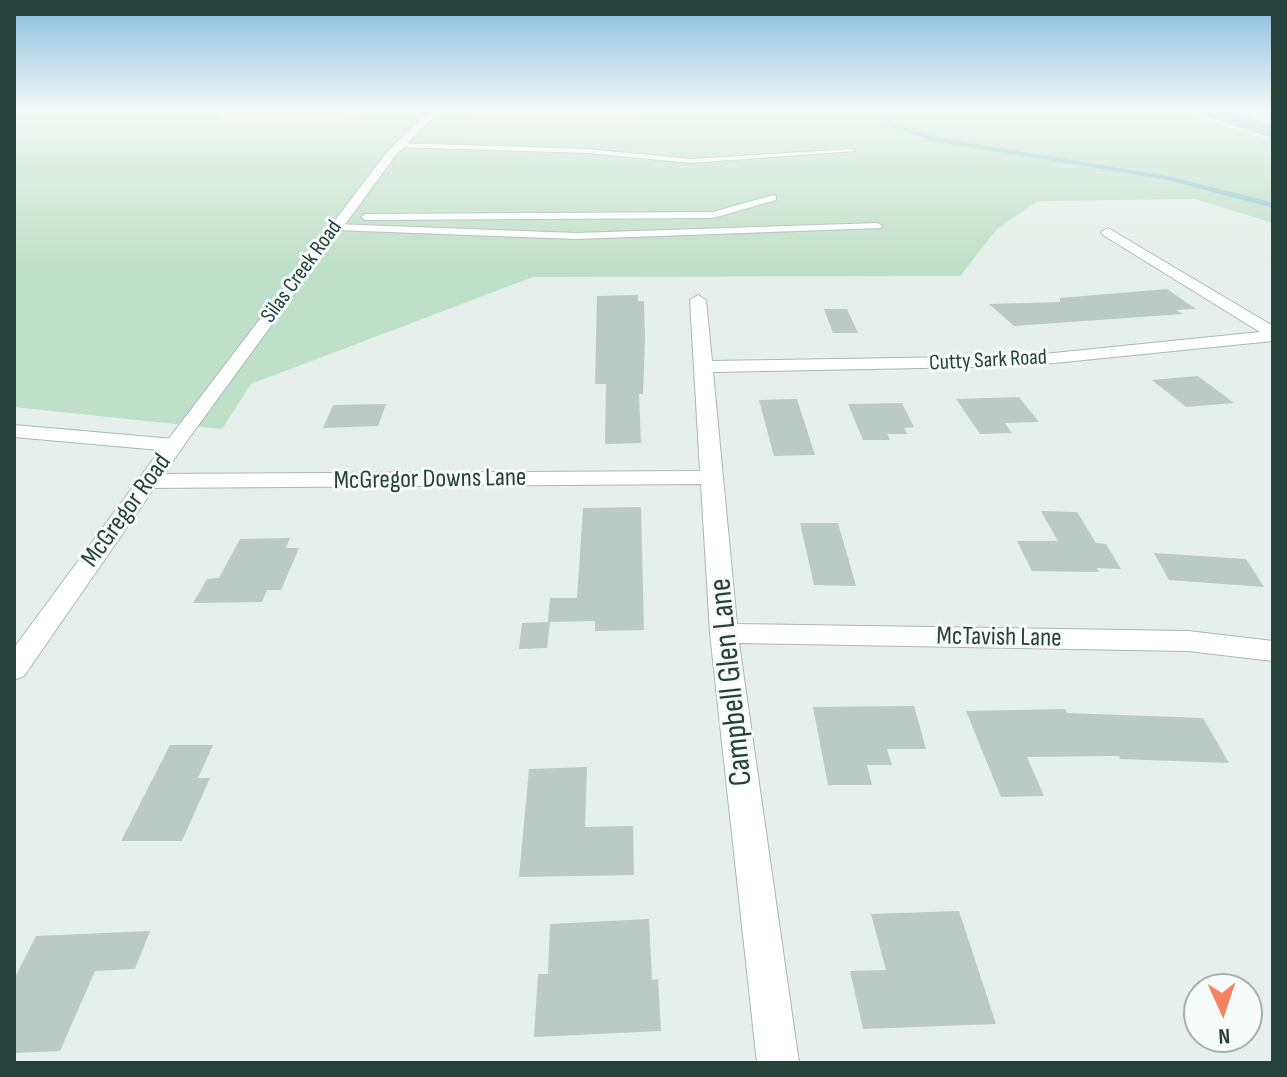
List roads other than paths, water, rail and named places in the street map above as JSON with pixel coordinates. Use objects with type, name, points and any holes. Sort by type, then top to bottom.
[{"type":"street","name":"Silas Creek Road","points":[[174,445],[386,161]]},
{"type":"street","points":[[1108,232],[1273,334]]},
{"type":"street","name":"Campbell Glen Lane","points":[[698,300],[724,633],[778,1063]]},
{"type":"street","name":"Cutty Sark Road","points":[[702,367],[1024,361],[1273,334]]},
{"type":"street","name":"McGregor Road","points":[[14,431],[174,445]]},
{"type":"street","name":"McGregor Road","points":[[14,669],[174,445]]},
{"type":"street","name":"McGregor Downs Lane","points":[[148,481],[712,477]]},
{"type":"street","name":"McTavish Lane","points":[[724,633],[1188,641],[1273,651]]},
{"type":"lane","points":[[339,222],[683,217],[736,211],[773,198]]},
{"type":"lane","points":[[339,222],[576,236],[878,226]]},
{"type":"waterway","points":[[1067,161],[1168,178],[1221,192]]},
{"type":"waterway","points":[[1213,190],[1221,192]]},
{"type":"waterway","points":[[1221,192],[1273,205]]}]
